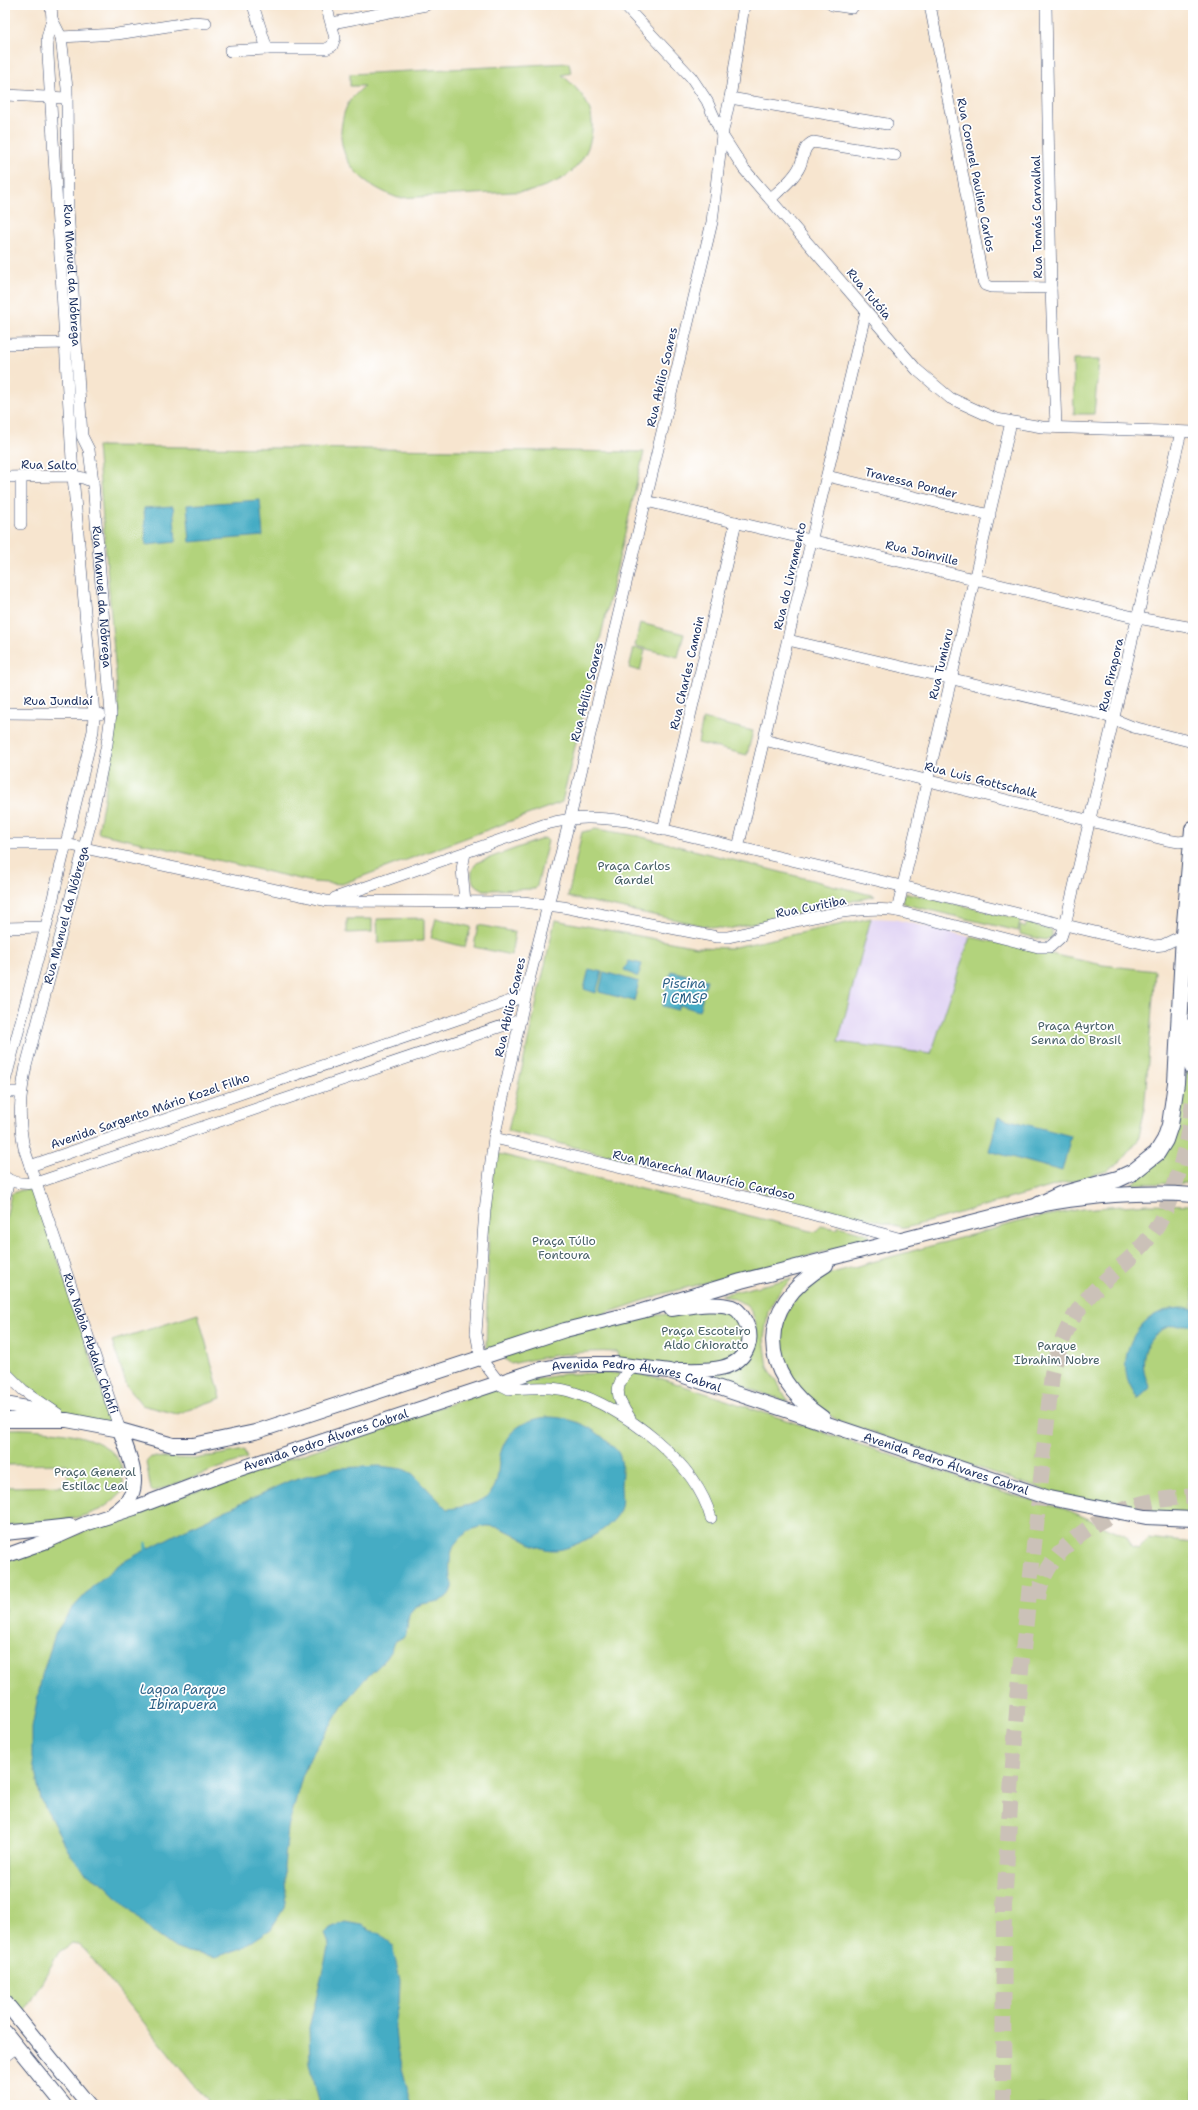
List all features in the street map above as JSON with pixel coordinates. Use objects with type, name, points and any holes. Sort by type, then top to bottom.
[{"type":"highway","points":[[1039,1205],[1060,1195],[1118,1179],[1133,1172],[1157,1153],[1165,1140],[1174,1108],[1184,935],[1192,835]]},
{"type":"highway","points":[[1180,1003],[1186,1016],[1187,1038],[1193,1068]]},
{"type":"main road","points":[[5,1404],[27,1408],[67,1420],[120,1430],[160,1442],[193,1445],[255,1432],[405,1382],[481,1359],[565,1330],[642,1311],[741,1281],[1039,1205],[1073,1199],[1119,1196],[1193,1195]]},
{"type":"main road","points":[[836,1427],[796,1398],[788,1386],[775,1357],[773,1339],[775,1323],[781,1308],[791,1294],[801,1282],[838,1257]]},
{"type":"main road","points":[[642,1311],[722,1306],[733,1308],[739,1312],[750,1331],[749,1343],[746,1352],[738,1361],[727,1367],[669,1371]]},
{"type":"main road","name":"Avenida Pedro Álvares Cabral","points":[[85,1524],[134,1508],[224,1474],[498,1382],[537,1370],[588,1364],[635,1366],[669,1371],[1049,1498],[1146,1517],[1193,1519]]},
{"type":"main road","points":[[5,1420],[67,1420]]},
{"type":"main road","name":"Rua Nabia Abdala Chohfi","points":[[112,1514],[129,1500],[134,1490],[133,1472],[120,1430]]},
{"type":"main road","points":[[5,1533],[85,1524]]},
{"type":"main road","points":[[5,1556],[47,1541],[85,1524]]},
{"type":"main road","points":[[5,2002],[89,2105]]},
{"type":"main road","points":[[5,2032],[64,2105]]},
{"type":"street","name":"Rua Manuel da Nóbrega","points":[[5,1081],[16,1034],[46,928],[93,733],[94,714],[73,476],[71,343],[65,244],[51,98],[47,38],[52,19],[51,5]]},
{"type":"street","points":[[253,5],[267,49]]},
{"type":"street","points":[[230,51],[267,49],[326,49],[332,46],[334,38],[332,23],[326,5]]},
{"type":"street","points":[[332,23],[426,5]]},
{"type":"street","name":"Rua Tutóia","points":[[624,5],[690,77],[707,101],[722,135],[744,169],[917,370],[950,398],[985,415],[1011,422],[1056,428],[1193,432]]},
{"type":"street","name":"Rua Abílio Soares","points":[[498,1382],[481,1359],[476,1333],[485,1210],[494,1138],[525,996],[570,818],[712,222],[722,135],[730,98],[744,5]]},
{"type":"street","points":[[832,5],[852,8]]},
{"type":"street","name":"Rua Coronel Paulino Carlos","points":[[930,5],[983,281],[985,285],[991,287],[1051,288]]},
{"type":"street","name":"Rua Tomás Carvalhal","points":[[1046,5],[1051,288],[1056,428]]},
{"type":"street","name":"Rua Manuel da Nóbrega","points":[[52,19],[61,37],[67,98],[68,208],[65,244]]},
{"type":"street","points":[[61,37],[117,34],[194,22],[206,23]]},
{"type":"street","points":[[5,95],[67,98]]},
{"type":"street","points":[[730,98],[887,124]]},
{"type":"street","points":[[770,199],[785,186],[800,167],[806,147],[813,142],[895,155]]},
{"type":"street","name":"Rua do Livramento","points":[[738,848],[866,311]]},
{"type":"street","name":"Rua Manuel da Nóbrega","points":[[30,1166],[19,1125],[21,1092],[33,1040],[84,848],[107,744],[110,714],[93,482],[89,450],[82,436],[71,343]]},
{"type":"street","points":[[5,344],[71,343]]},
{"type":"street","name":"Rua Tumiaru","points":[[896,911],[1011,422]]},
{"type":"street","name":"Rua Pirapora","points":[[1065,924],[1091,821],[1181,432]]},
{"type":"street","name":"Rua Salto","points":[[5,477],[73,476],[93,482]]},
{"type":"street","name":"Travessa Ponder","points":[[827,476],[990,515]]},
{"type":"street","points":[[21,477],[21,524]]},
{"type":"street","name":"Rua Joinville","points":[[646,502],[1138,618],[1193,628]]},
{"type":"street","name":"Rua Charles Camoin","points":[[663,830],[736,522]]},
{"type":"street","points":[[788,640],[1096,713],[1133,727],[1193,742]]},
{"type":"street","name":"Rua Jundiaí","points":[[5,713],[110,714]]},
{"type":"street","name":"Rua Luis Gottschalk","points":[[764,740],[1172,841],[1192,835]]},
{"type":"street","points":[[327,901],[570,818],[589,817],[627,821],[1154,946],[1163,945],[1184,935]]},
{"type":"street","name":"Rua Curitiba","points":[[5,844],[66,844],[327,901],[523,902],[548,905],[717,937],[734,936],[836,914],[879,910],[896,911],[1044,948],[1050,947],[1061,937],[1065,924]]},
{"type":"street","points":[[464,902],[462,869],[465,853]]},
{"type":"street","points":[[5,928],[46,928]]},
{"type":"street","name":"Avenida Sargento Mário Kozel Filho","points":[[30,1166],[525,996]]},
{"type":"street","points":[[5,1196],[7,1178],[26,1184],[36,1183],[520,1020]]},
{"type":"street","points":[[16,1034],[33,1040]]},
{"type":"street","points":[[279,1081],[284,1099]]},
{"type":"street","points":[[5,1092],[21,1092]]},
{"type":"street","name":"Rua Marechal Maurício Cardoso","points":[[494,1138],[779,1205],[906,1240]]},
{"type":"street","name":"Rua Nabia Abdala Chohfi","points":[[30,1166],[120,1430]]},
{"type":"street","points":[[635,1366],[626,1373],[618,1388],[623,1408],[633,1422],[685,1468],[707,1504],[711,1518]]},
{"type":"street","points":[[5,1372],[22,1390],[67,1420]]},
{"type":"street","points":[[498,1382],[509,1389],[548,1388],[569,1391],[591,1400],[633,1422]]},
{"type":"street","points":[[5,2056],[16,2047]]},
{"type":"shaded area","points":[[871,918],[893,919],[970,937],[931,1054],[838,1042]]},
{"type":"green space","points":[[569,63],[571,73],[562,75],[583,97],[589,108],[591,114],[592,133],[587,150],[577,166],[563,178],[551,184],[531,191],[398,198],[376,188],[366,181],[350,165],[345,155],[341,131],[344,115],[351,99],[364,86],[350,86],[350,74]]},
{"type":"green space","points":[[1073,360],[1099,360],[1094,414],[1074,414]]},
{"type":"green space","points":[[97,446],[644,452],[562,802],[342,884],[313,882],[98,833],[119,712]]},
{"type":"green space","points":[[640,623],[684,634],[678,657],[635,646]]},
{"type":"green space","points":[[634,648],[645,650],[640,671],[629,668]]},
{"type":"green space","points":[[703,719],[753,731],[747,755],[698,743]]},
{"type":"green space","name":"Praça Carlos Gardel","points":[[596,829],[638,836],[875,896],[728,929],[705,926],[568,897],[582,832]]},
{"type":"green space","points":[[545,838],[548,841],[535,889],[484,890],[474,884],[472,872],[478,862]]},
{"type":"green space","points":[[907,893],[1021,919],[1018,931],[908,905],[902,902],[903,896]]},
{"type":"green space","points":[[424,918],[424,941],[378,943],[377,919]]},
{"type":"green space","points":[[436,918],[471,927],[465,947],[431,938]]},
{"type":"green space","name":"Praça Ayrton Senna do Brasil","points":[[871,918],[838,1042],[931,1054],[970,937],[1103,965],[1155,971],[1144,1113],[1138,1140],[1121,1161],[1107,1171],[906,1228],[508,1131],[555,920],[697,947],[730,948]]},
{"type":"green space","points":[[347,919],[372,919],[372,932],[347,933]]},
{"type":"green space","points":[[1027,923],[1052,930],[1052,937],[1045,940],[1020,934],[1020,926],[1025,927]]},
{"type":"green space","points":[[478,925],[515,932],[511,955],[474,947]]},
{"type":"green space","points":[[1193,1046],[1193,1183],[1131,1184],[1158,1163],[1169,1148],[1185,1083],[1190,1047]]},
{"type":"green space","name":"Praça Túlio Fontoura","points":[[495,1153],[815,1232],[821,1226],[837,1229],[838,1226],[869,1234],[869,1240],[666,1293],[486,1354],[489,1213]]},
{"type":"green space","points":[[21,1190],[35,1190],[113,1424],[79,1418],[60,1410],[35,1393],[5,1366],[5,1224],[11,1194]]},
{"type":"green space","name":"Parque Ibrahim Nobre","points":[[1149,1204],[1193,1205],[1193,1516],[1148,1514],[1053,1493],[841,1422],[819,1408],[801,1391],[788,1373],[782,1354],[781,1333],[787,1313],[800,1294],[821,1276],[1033,1218],[1082,1209]]},
{"type":"green space","name":"Praça Escoteiro Aldo Chioratto","points":[[793,1278],[779,1292],[768,1311],[764,1339],[768,1367],[789,1402],[710,1376],[755,1345],[756,1325],[751,1311],[740,1301],[721,1295]]},
{"type":"green space","name":"Praça Escoteiro Aldo Chioratto","points":[[705,1310],[731,1312],[745,1330],[745,1345],[729,1363],[668,1367],[618,1362],[617,1352],[564,1354],[511,1364],[503,1357],[565,1335],[639,1317]]},
{"type":"green space","points":[[198,1314],[221,1398],[177,1414],[142,1405],[127,1386],[112,1341]]},
{"type":"green space","points":[[637,1373],[663,1379],[1005,1493],[1068,1510],[1125,1535],[1131,1547],[1138,1549],[1148,1538],[1193,1543],[1193,2105],[211,2105],[85,1950],[79,1945],[71,1944],[59,1952],[22,2016],[5,1995],[5,1562],[175,1498],[505,1385],[564,1374]]},
{"type":"green space","name":"Praça General Estilac Leal","points":[[5,1429],[32,1429],[66,1433],[96,1442],[108,1449],[117,1458],[123,1474],[123,1491],[99,1510],[88,1514],[65,1520],[5,1526],[5,1487],[68,1486],[67,1464],[5,1465]]},
{"type":"green space","points":[[244,1450],[247,1458],[153,1492],[151,1490],[146,1462],[151,1457],[195,1459]]},
{"type":"water","points":[[260,500],[263,536],[190,542],[187,505]]},
{"type":"water","points":[[173,506],[176,542],[146,545],[144,508]]},
{"type":"water","points":[[629,961],[642,964],[638,977],[624,970]]},
{"type":"water","points":[[589,969],[602,972],[596,993],[584,989]]},
{"type":"water","name":"Piscina 1 CMSP","points":[[671,971],[707,980],[699,1011],[679,1005],[677,1010],[662,1006]]},
{"type":"water","points":[[604,972],[639,982],[634,1001],[599,992]]},
{"type":"water","points":[[998,1117],[1071,1136],[1062,1171],[989,1151]]},
{"type":"water","points":[[1170,1309],[1193,1309],[1193,1326],[1179,1325],[1167,1328],[1157,1333],[1150,1341],[1145,1351],[1144,1363],[1145,1375],[1150,1388],[1138,1399],[1126,1374],[1129,1345],[1139,1328],[1153,1316]]},
{"type":"water","name":"Lagoa Parque Ibirapuera","points":[[547,1417],[556,1417],[573,1421],[588,1427],[596,1432],[617,1451],[621,1460],[622,1496],[617,1516],[601,1531],[580,1543],[566,1548],[552,1550],[540,1547],[516,1535],[492,1526],[479,1527],[460,1538],[453,1548],[450,1559],[450,1577],[452,1587],[449,1594],[440,1601],[422,1604],[412,1610],[409,1616],[405,1636],[394,1642],[391,1650],[383,1662],[364,1680],[345,1702],[310,1758],[302,1777],[288,1828],[284,1867],[286,1895],[284,1908],[271,1929],[242,1948],[216,1957],[183,1951],[175,1948],[154,1933],[104,1884],[85,1872],[71,1856],[41,1800],[32,1758],[32,1727],[42,1675],[56,1632],[71,1610],[94,1585],[121,1563],[182,1531],[289,1481],[309,1475],[340,1468],[379,1466],[403,1469],[413,1474],[447,1509],[478,1502],[489,1495],[494,1488],[501,1451],[509,1436],[514,1430],[529,1421]]},
{"type":"water","points":[[345,1922],[361,1925],[380,1934],[392,1945],[400,1980],[399,2004],[395,2026],[397,2050],[412,2105],[320,2105],[310,2064],[309,2028],[329,1944],[325,1934],[330,1928]]},
{"type":"waterway","points":[[146,1543],[146,1553]]},
{"type":"tunnel","points":[[1003,2105],[1004,1907],[1010,1805],[1018,1698],[1052,1374],[1063,1339],[1073,1318],[1087,1298],[1128,1260],[1150,1237],[1163,1215],[1170,1200],[1185,1148],[1193,1100]]},
{"type":"tunnel","points":[[1038,1599],[1042,1581],[1062,1550],[1076,1537],[1092,1526],[1109,1516],[1144,1503],[1193,1496]]}]
